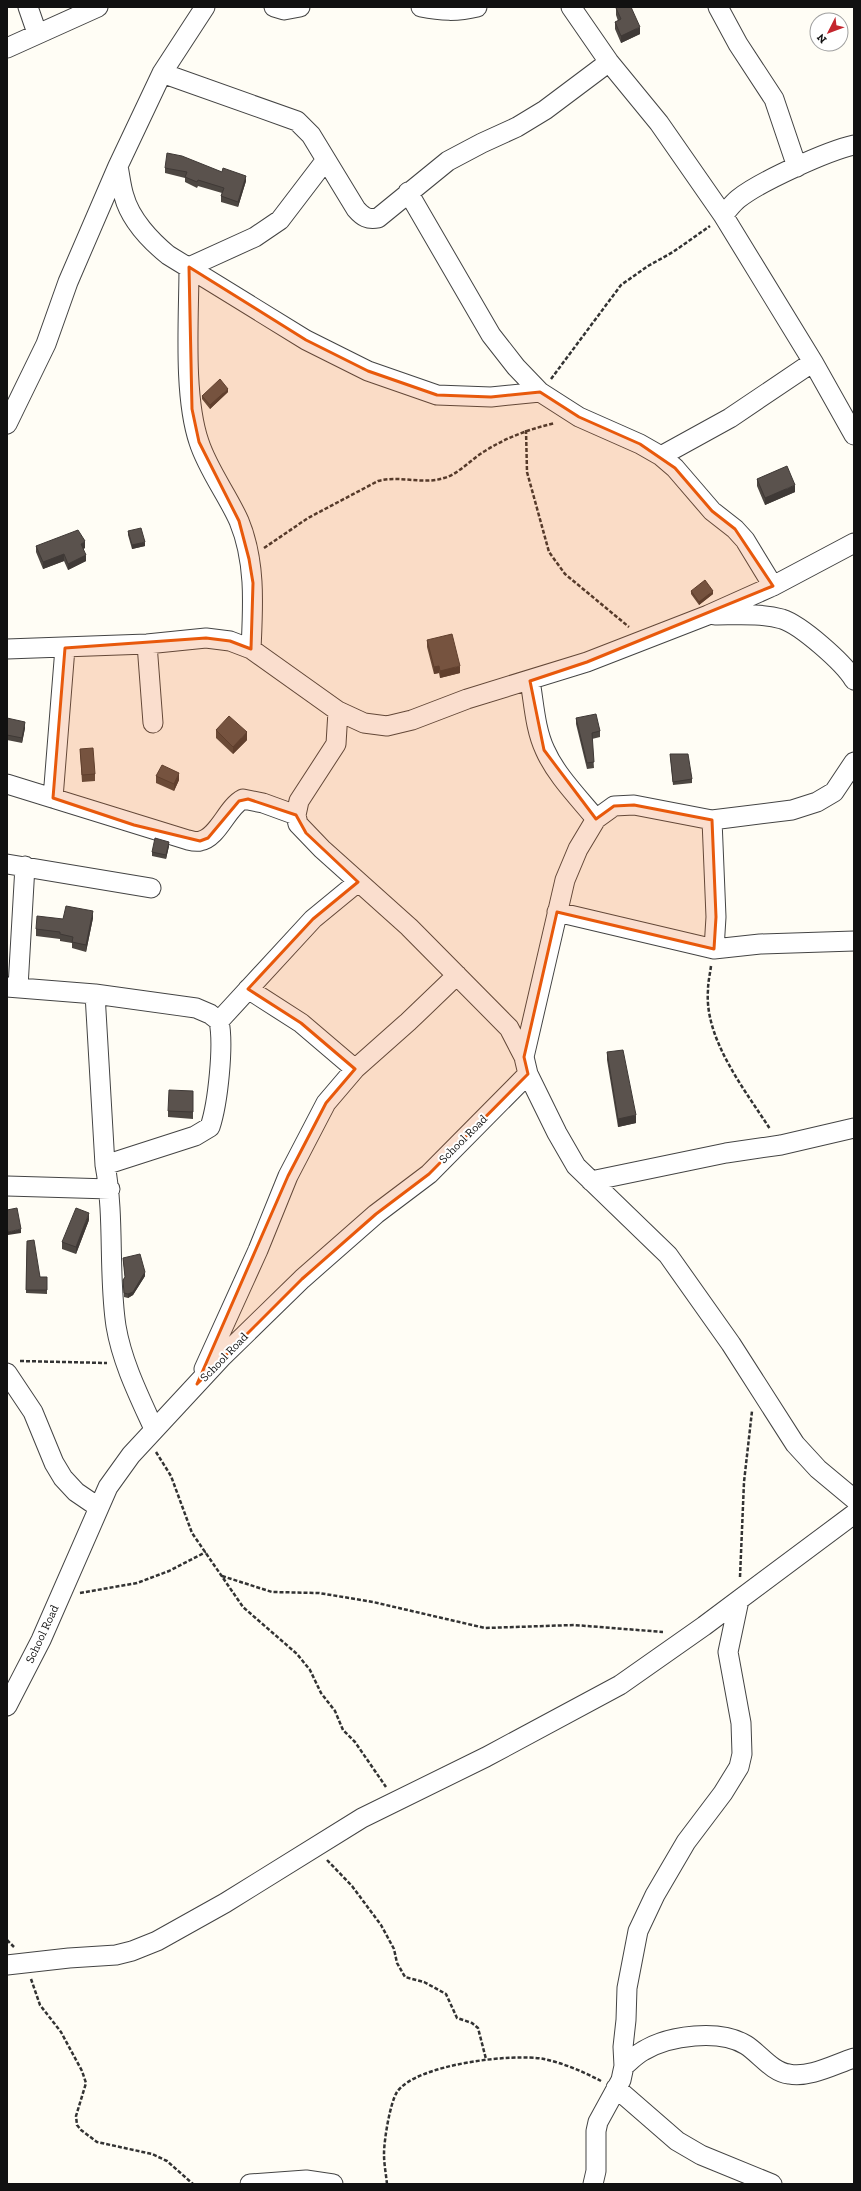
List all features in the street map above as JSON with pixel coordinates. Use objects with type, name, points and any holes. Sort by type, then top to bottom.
[{"type":"street","points":[[28,7],[37,33]]},
{"type":"street","points":[[7,48],[37,33],[98,7]]},
{"type":"street","points":[[7,424],[46,344],[68,282],[118,166],[162,74],[205,7]]},
{"type":"street","points":[[274,7],[284,10],[300,7]]},
{"type":"street","points":[[421,7],[446,11],[460,11],[477,7]]},
{"type":"street","points":[[571,7],[609,62],[659,123],[708,197],[723,215],[813,362],[854,435]]},
{"type":"street","points":[[718,7],[738,44],[774,98],[797,167]]},
{"type":"street","points":[[162,74],[297,120],[311,135],[325,161],[356,209],[362,216],[371,219],[378,218],[408,192],[448,161],[482,142],[517,127],[545,110],[609,62]]},
{"type":"street","points":[[723,215],[738,199],[797,167],[854,145]]},
{"type":"street","points":[[188,267],[255,237],[280,220],[325,161]]},
{"type":"street","points":[[118,166],[124,198],[134,216],[156,245],[188,267],[306,340],[368,371],[437,395],[490,397],[540,392]]},
{"type":"street","points":[[408,192],[491,335],[516,367],[540,392],[579,417],[640,444],[661,456],[675,468],[712,511],[736,529],[745,540],[773,586]]},
{"type":"street","points":[[708,197],[738,199]]},
{"type":"street","points":[[188,267],[189,366],[192,409],[199,442],[239,521],[249,559],[253,583],[251,649]]},
{"type":"street","points":[[661,456],[730,418],[813,362]]},
{"type":"street","points":[[7,649],[147,644],[206,638],[230,641],[251,649],[338,711],[364,723],[387,726],[412,720],[467,699],[530,681],[587,662],[708,615],[773,586],[854,543]]},
{"type":"street","points":[[708,615],[765,616],[783,620],[828,651],[854,680]]},
{"type":"street","points":[[147,644],[153,723]]},
{"type":"street","points":[[53,798],[65,648]]},
{"type":"street","points":[[530,681],[538,730],[544,750],[555,767],[596,819]]},
{"type":"street","points":[[338,711],[338,737],[336,744],[300,801],[296,815],[298,824],[358,882],[409,926],[509,1028],[557,1133],[576,1166],[668,1255],[731,1344],[783,1428],[804,1456],[854,1499]]},
{"type":"street","points":[[526,1066],[557,912],[565,880],[578,850],[596,819],[614,806],[634,805],[712,820],[792,810],[817,802],[834,792],[854,762]]},
{"type":"street","points":[[7,784],[134,825],[194,841],[200,841],[208,838],[235,805],[243,799],[263,803],[296,815]]},
{"type":"street","points":[[712,820],[716,917],[714,950]]},
{"type":"street","points":[[105,1165],[195,1136],[210,1127],[218,1074],[222,1033],[219,1021],[210,1014],[196,1008],[95,994],[12,987],[16,865],[151,888]]},
{"type":"street","points":[[219,1021],[313,919],[358,882]]},
{"type":"street","points":[[557,912],[714,950],[760,944],[854,941]]},
{"type":"street","points":[[197,1384],[258,1250],[288,1176],[326,1103],[355,1069],[408,1022],[457,974]]},
{"type":"street","points":[[248,988],[301,1024],[355,1069]]},
{"type":"street","points":[[95,994],[105,1165],[110,1189],[116,1326],[126,1364],[150,1433]]},
{"type":"street","name":"School Road","points":[[7,1706],[41,1640],[108,1486],[150,1433],[221,1358],[302,1279],[376,1214],[429,1174],[526,1066]]},
{"type":"street","points":[[591,1181],[726,1153],[781,1145],[854,1128]]},
{"type":"street","points":[[7,1186],[110,1189]]},
{"type":"street","points":[[11,1367],[33,1412],[54,1463],[63,1478],[76,1492],[98,1507]]},
{"type":"street","points":[[16,1964],[69,1958],[116,1955],[132,1951],[157,1941],[225,1903],[362,1818],[397,1802],[620,1685],[739,1600],[854,1514]]},
{"type":"street","points":[[594,2184],[596,2171],[596,2131],[598,2122],[621,2080],[624,2066],[623,2047],[627,1988],[638,1931],[655,1895],[686,1842],[723,1794],[739,1767],[742,1754],[740,1717],[728,1652],[739,1600]]},
{"type":"street","points":[[624,2066],[644,2051],[662,2043],[700,2035],[727,2037],[747,2045],[763,2060],[788,2074],[800,2075],[854,2058]]},
{"type":"street","points":[[616,2088],[677,2141],[701,2155],[772,2184]]},
{"type":"street","points":[[250,2184],[306,2180],[333,2184]]},
{"type":"path","points":[[540,392],[621,284],[698,236],[723,215]]},
{"type":"path","points":[[249,559],[308,518],[378,481],[388,478],[424,482],[445,478],[485,451],[526,430],[579,417]]},
{"type":"path","points":[[526,430],[527,472],[549,552],[565,574],[644,639]]},
{"type":"path","points":[[714,950],[707,991],[710,1013],[717,1037],[736,1077],[781,1145]]},
{"type":"path","points":[[11,1367],[126,1364]]},
{"type":"path","points":[[739,1600],[744,1482],[755,1383]]},
{"type":"path","points":[[150,1433],[171,1476],[192,1533],[250,1615],[297,1654],[310,1670],[321,1693],[335,1711],[343,1730],[355,1742],[397,1802]]},
{"type":"path","points":[[60,1596],[137,1583],[169,1571],[206,1552]]},
{"type":"path","points":[[222,1576],[272,1592],[319,1593],[374,1602],[485,1628],[574,1625],[667,1632]]},
{"type":"path","points":[[317,1847],[336,1871],[352,1886],[381,1925],[394,1949],[397,1963],[405,1978],[424,1982],[442,1992],[451,2002],[452,2009],[457,2018],[472,2023],[478,2028],[486,2059]]},
{"type":"path","points":[[16,1964],[40,2006],[61,2032],[82,2071],[86,2083],[76,2116],[77,2125],[81,2130],[97,2142],[152,2154],[167,2162],[193,2184]]},
{"type":"path","points":[[387,2184],[384,2153],[393,2105],[397,2092],[406,2084],[425,2073],[486,2059],[528,2057],[545,2060],[588,2074],[616,2088]]},
{"type":"highlighted area","points":[[189,267],[306,340],[368,371],[437,395],[491,397],[540,392],[579,417],[640,444],[675,468],[712,511],[735,529],[773,586],[587,662],[530,681],[544,750],[596,819],[614,806],[634,805],[712,820],[716,917],[714,949],[557,912],[524,1057],[528,1074],[429,1174],[376,1214],[302,1279],[197,1384],[288,1176],[326,1103],[355,1069],[301,1023],[248,989],[313,919],[358,882],[306,833],[296,815],[248,799],[239,801],[208,838],[200,841],[134,825],[53,798],[65,648],[206,638],[230,641],[251,649],[253,583],[249,559],[239,521],[199,442],[192,409]]},
{"type":"building","points":[[631,7],[640,27],[621,36],[615,22],[621,19],[616,8]]},
{"type":"building","points":[[167,153],[182,156],[222,172],[223,168],[246,176],[238,202],[221,196],[224,188],[198,180],[197,182],[185,177],[187,172],[165,168]]},
{"type":"building","points":[[220,379],[228,389],[210,405],[202,396]]},
{"type":"building","points":[[787,466],[795,485],[765,498],[757,479]]},
{"type":"building","points":[[141,528],[145,542],[132,545],[128,531]]},
{"type":"building","points":[[78,530],[85,541],[81,544],[86,555],[68,564],[64,554],[43,562],[36,546]]},
{"type":"building","points":[[705,580],[713,591],[699,602],[691,591]]},
{"type":"building","points":[[452,634],[460,666],[440,671],[439,666],[434,667],[427,640]]},
{"type":"building","points":[[596,714],[600,731],[592,733],[594,762],[587,763],[576,718]]},
{"type":"building","points":[[229,716],[247,732],[233,747],[216,730]]},
{"type":"building","points":[[7,718],[25,722],[22,738],[7,735]]},
{"type":"building","points":[[93,748],[95,774],[82,775],[80,749]]},
{"type":"building","points":[[670,754],[688,754],[692,779],[673,782]]},
{"type":"building","points":[[162,765],[179,773],[174,784],[156,776]]},
{"type":"building","points":[[155,838],[169,842],[166,855],[152,852]]},
{"type":"building","points":[[66,906],[93,911],[86,945],[72,942],[73,937],[60,934],[60,932],[36,929],[37,916],[63,919]]},
{"type":"building","points":[[623,1050],[636,1115],[618,1119],[607,1052]]},
{"type":"building","points":[[169,1090],[193,1091],[193,1112],[168,1111]]},
{"type":"building","points":[[17,1208],[21,1229],[8,1232],[7,1210]]},
{"type":"building","points":[[76,1208],[89,1213],[76,1247],[62,1242]]},
{"type":"building","points":[[34,1240],[40,1277],[47,1277],[47,1290],[26,1290],[27,1241]]},
{"type":"building","points":[[140,1254],[145,1272],[133,1292],[128,1294],[124,1293],[123,1280],[125,1277],[123,1258]]}]
